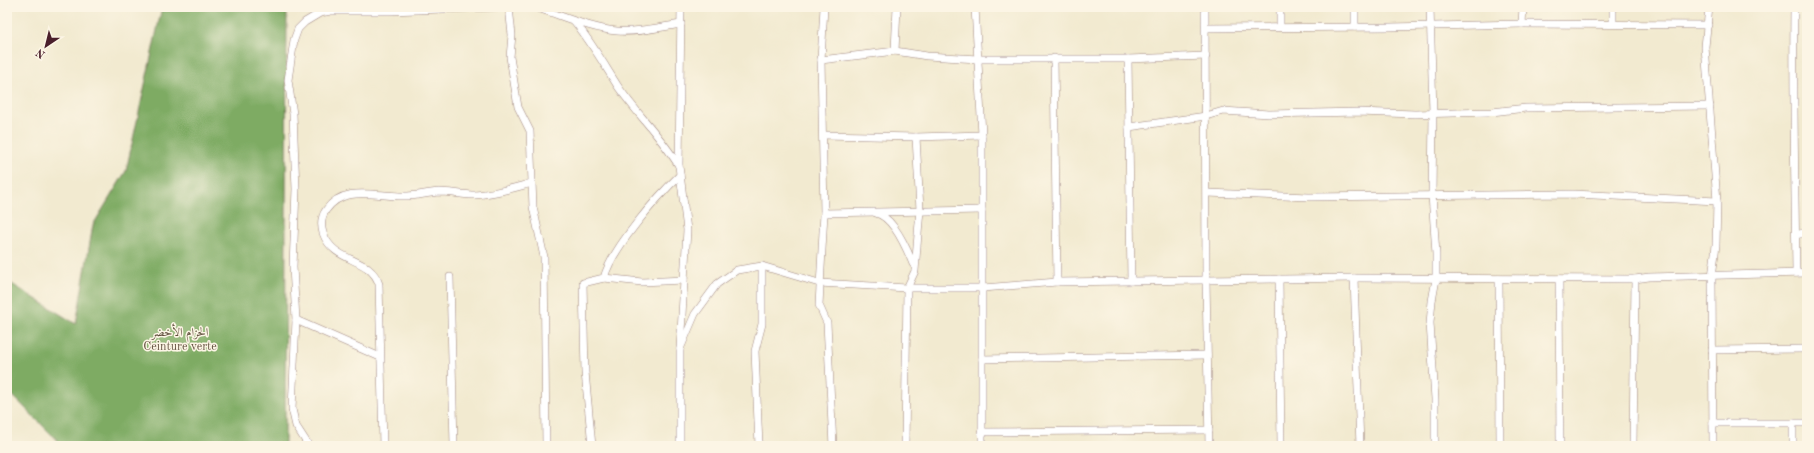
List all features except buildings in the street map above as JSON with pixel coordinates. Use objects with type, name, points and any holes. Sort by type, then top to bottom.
[{"type":"street","points":[[309,446],[296,426],[292,409],[296,320],[293,267],[296,189],[293,114],[288,80],[294,40],[298,29],[305,22],[320,13],[331,11],[390,11],[498,7]]},
{"type":"street","points":[[509,7],[512,35],[510,58],[518,107],[530,131],[533,207],[544,257],[546,446]]},
{"type":"street","points":[[534,7],[561,15],[575,22],[617,31],[681,24]]},
{"type":"street","points":[[680,446],[680,349],[687,230],[678,166],[681,7]]},
{"type":"street","points":[[824,7],[821,60],[824,213],[818,283],[819,305],[827,323],[833,446]]},
{"type":"street","points":[[895,51],[897,7]]},
{"type":"street","points":[[975,7],[982,135],[982,446]]},
{"type":"street","points":[[1205,7],[1207,193],[1206,280],[1209,446]]},
{"type":"street","points":[[1280,7],[1280,27]]},
{"type":"street","points":[[1355,7],[1355,27]]},
{"type":"street","points":[[1430,7],[1432,195],[1436,279],[1430,324],[1435,399],[1435,446]]},
{"type":"street","points":[[1522,24],[1523,7]]},
{"type":"street","points":[[1613,7],[1613,24]]},
{"type":"street","points":[[1709,7],[1706,47],[1717,201],[1716,245],[1712,277],[1713,446]]},
{"type":"street","points":[[1794,7],[1793,104],[1796,154],[1796,273]]},
{"type":"street","points":[[575,22],[596,49],[620,88],[657,138],[670,152],[678,166]]},
{"type":"street","points":[[1206,28],[1430,27],[1522,24],[1708,25]]},
{"type":"street","points":[[821,60],[895,51],[927,56],[978,59],[1128,59],[1206,56]]},
{"type":"street","points":[[1054,58],[1057,282]]},
{"type":"street","points":[[1128,59],[1131,281]]},
{"type":"street","points":[[1129,126],[1206,116],[1223,111],[1269,114],[1432,113],[1492,112],[1526,108],[1710,106]]},
{"type":"street","points":[[823,135],[916,137],[982,135]]},
{"type":"street","points":[[905,446],[907,288],[915,271],[914,266],[920,210],[916,137]]},
{"type":"street","points":[[604,278],[607,267],[627,238],[656,200],[680,175]]},
{"type":"street","points":[[383,446],[380,356],[380,289],[378,279],[368,267],[342,256],[328,242],[322,226],[322,219],[327,209],[341,198],[358,194],[372,193],[399,196],[440,192],[475,195],[532,184]]},
{"type":"street","points":[[1207,193],[1309,197],[1573,194],[1717,201]]},
{"type":"street","points":[[824,213],[982,210]]},
{"type":"street","points":[[874,212],[882,214],[905,243],[914,266]]},
{"type":"street","points":[[1796,235],[1807,232]]},
{"type":"street","points":[[680,349],[695,314],[717,284],[737,270],[762,266],[818,283],[907,288],[983,288],[1057,282],[1354,278],[1635,279],[1649,277],[1712,277],[1807,273]]},
{"type":"street","points":[[759,446],[755,351],[762,324],[762,266]]},
{"type":"street","points":[[450,276],[454,446]]},
{"type":"street","points":[[592,446],[585,372],[583,283],[604,278],[642,282],[684,280]]},
{"type":"street","points":[[1354,278],[1360,446]]},
{"type":"street","points":[[1279,279],[1281,446]]},
{"type":"street","points":[[1499,279],[1500,446]]},
{"type":"street","points":[[1559,279],[1560,446]]},
{"type":"street","points":[[1633,446],[1635,279]]},
{"type":"street","points":[[296,320],[380,356]]},
{"type":"street","points":[[1712,350],[1807,349]]},
{"type":"street","points":[[982,359],[1207,355]]},
{"type":"street","points":[[1713,423],[1807,423]]},
{"type":"street","points":[[1793,423],[1794,446]]},
{"type":"street","points":[[981,432],[1209,430]]},
{"type":"green space","name":"الحزام الأخضر Ceinture verte","points":[[162,7],[287,7],[285,446],[63,446],[7,390],[7,281],[76,324],[93,225],[126,171]]}]
